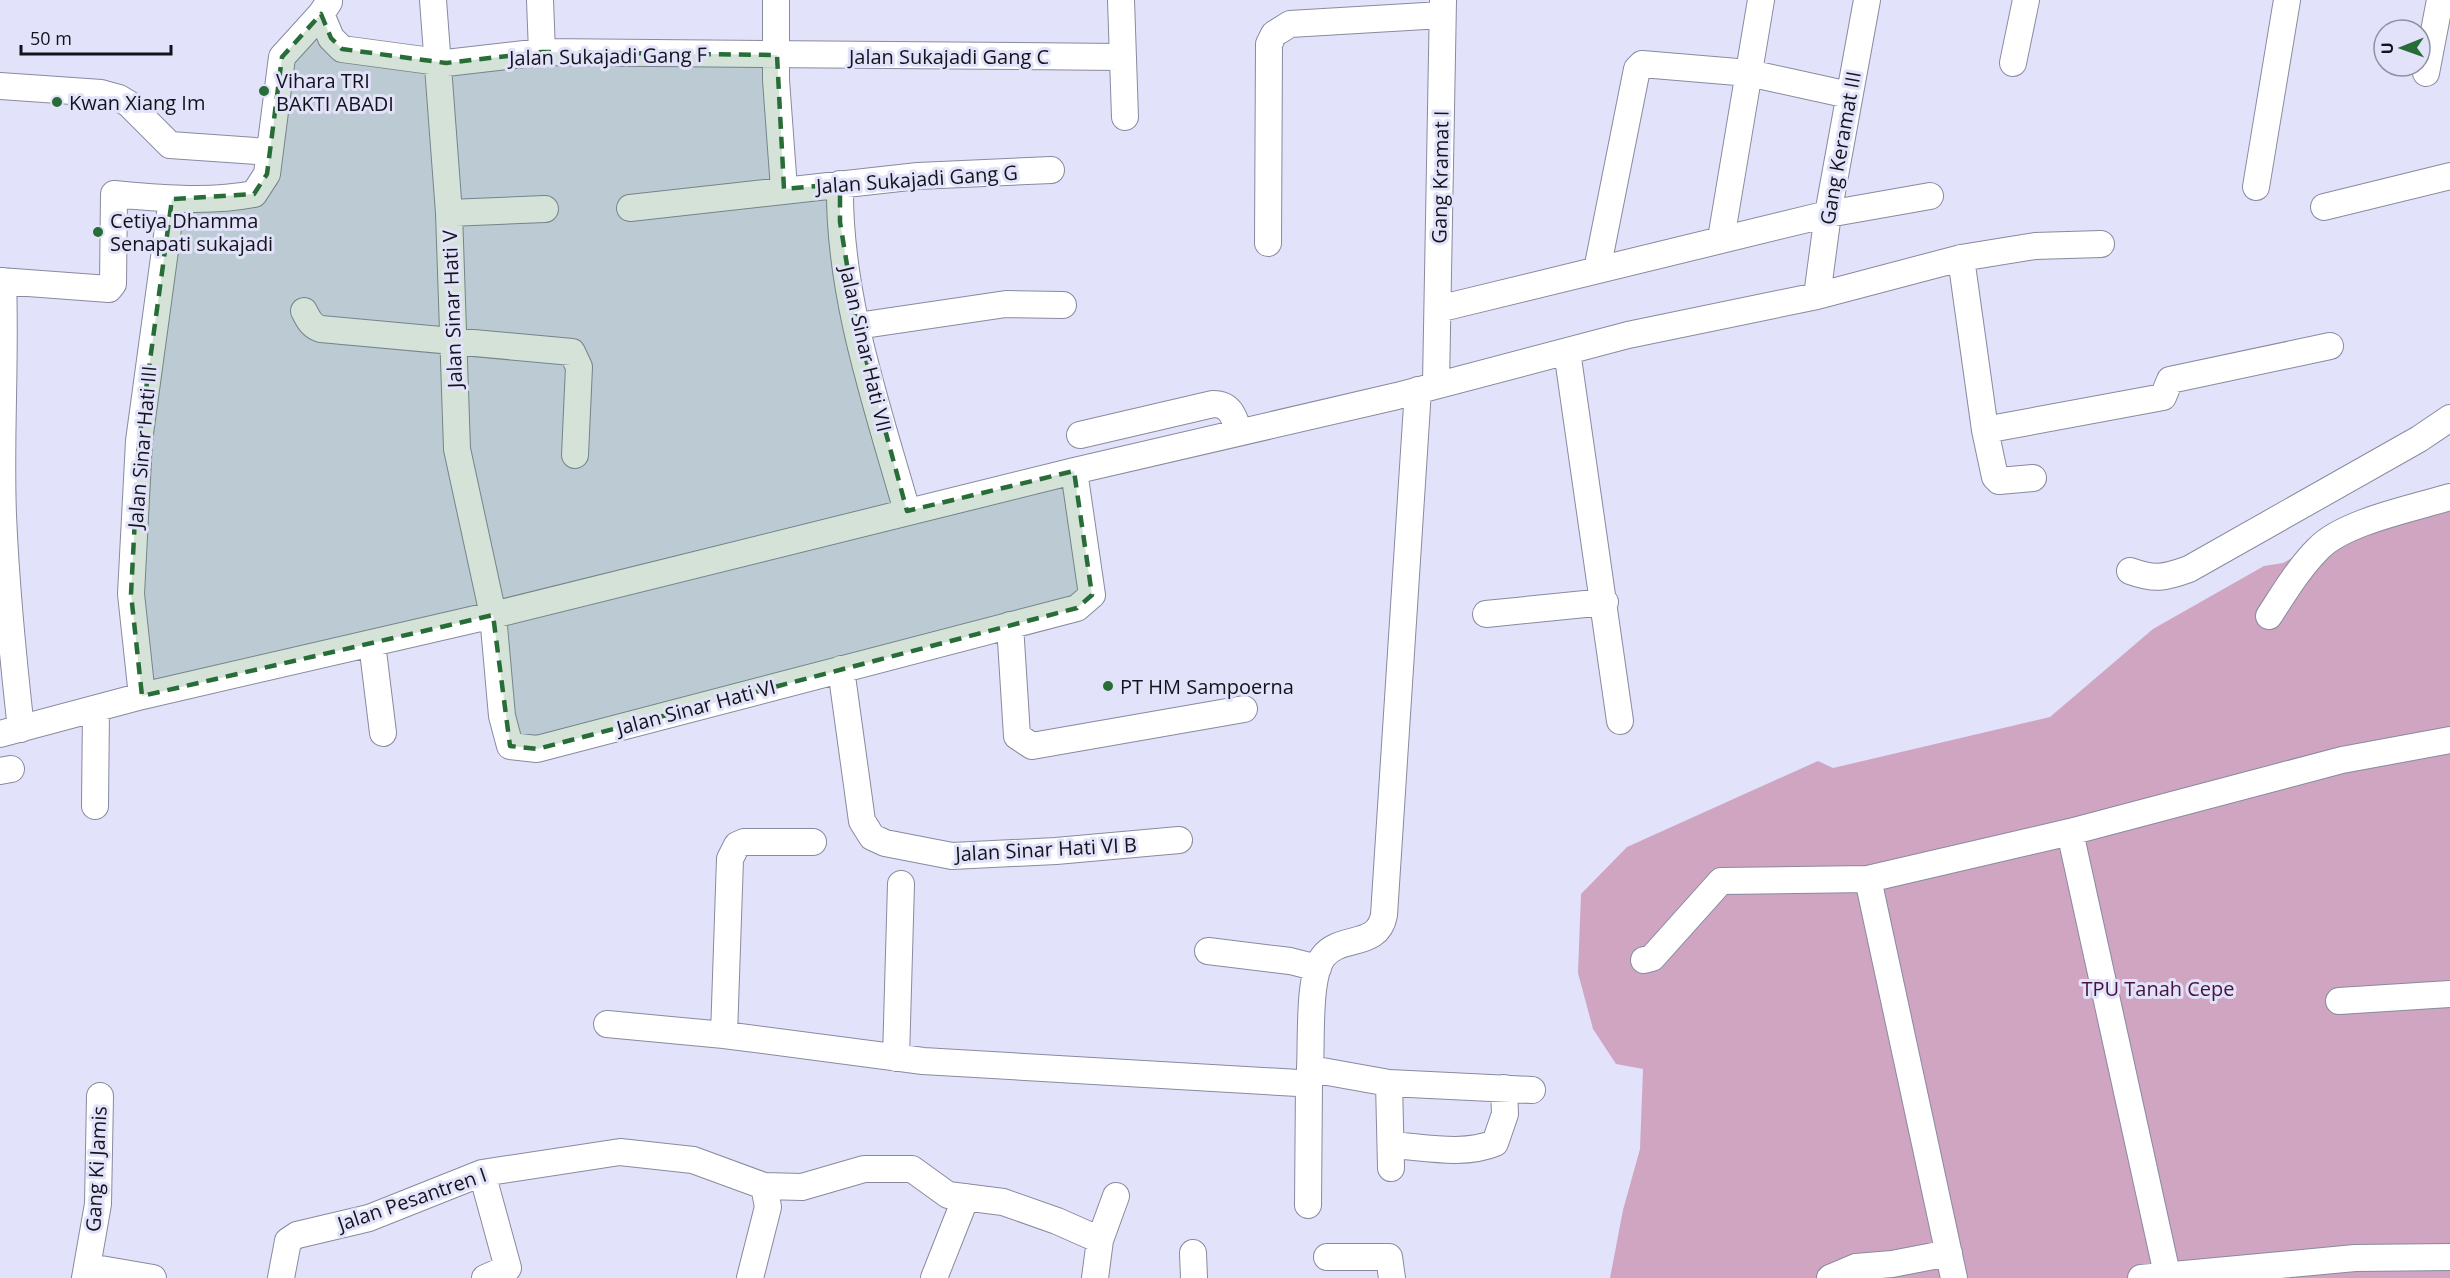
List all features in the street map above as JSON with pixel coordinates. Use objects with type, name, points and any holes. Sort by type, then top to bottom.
[{"type":"street","name":"Jalan Sinar Hati V","points":[[433,0],[449,213],[457,449],[493,615]]},
{"type":"street","points":[[540,0],[542,52]]},
{"type":"street","points":[[776,0],[776,80],[784,189]]},
{"type":"street","points":[[1121,0],[1121,57],[1125,117]]},
{"type":"street","points":[[1721,239],[1761,0]]},
{"type":"street","name":"Gang Keramat III","points":[[1817,296],[1828,214],[1867,0]]},
{"type":"street","points":[[2013,63],[2026,0]]},
{"type":"street","points":[[2256,187],[2287,0]]},
{"type":"street","points":[[2432,42],[2440,0]]},
{"type":"street","name":"Jalan Sukajadi Gang F","points":[[327,7],[331,38],[342,49],[446,63],[542,52],[777,55]]},
{"type":"street","points":[[327,7],[282,57],[267,174],[254,194],[172,199],[114,194],[113,284],[109,289],[2,281],[3,513],[9,620],[10,732],[142,696],[493,615],[907,511],[1427,387],[1628,335],[1817,296],[1961,258],[2035,246],[2101,244]]},
{"type":"street","points":[[1268,243],[1269,44],[1274,34],[1290,24],[1442,7]]},
{"type":"street","name":"Gang Kramat I","points":[[1318,968],[1323,957],[1333,948],[1377,933],[1382,926],[1384,915],[1427,387],[1437,354],[1442,7]]},
{"type":"street","name":"Jalan Sukajadi Gang C","points":[[777,55],[1121,57]]},
{"type":"street","points":[[1598,270],[1638,69],[1642,64],[1749,73],[1849,96]]},
{"type":"street","points":[[0,86],[101,93],[129,104],[170,145],[269,152]]},
{"type":"street","name":"Jalan Sukajadi Gang G","points":[[630,208],[784,189],[930,175],[1051,170]]},
{"type":"street","points":[[2324,207],[2450,176]]},
{"type":"street","name":"Jalan Sinar Hati VII","points":[[840,184],[840,222],[857,326],[907,511]]},
{"type":"street","points":[[1438,309],[1828,214],[1930,196]]},
{"type":"street","name":"Jalan Sinar Hati III","points":[[142,696],[131,594],[139,441],[172,199]]},
{"type":"street","points":[[449,213],[545,209]]},
{"type":"street","points":[[1961,258],[1985,430],[1996,479],[1999,481],[2033,478]]},
{"type":"street","points":[[857,326],[1006,304],[1063,305]]},
{"type":"street","points":[[304,311],[309,322],[321,329],[572,352],[579,367],[575,455]]},
{"type":"street","points":[[1985,430],[2163,397],[2170,380],[2331,346]]},
{"type":"street","points":[[1567,351],[1605,602],[1620,721]]},
{"type":"street","points":[[1080,435],[1213,404],[1227,407],[1232,413],[1239,432]]},
{"type":"street","points":[[2130,571],[2152,579],[2170,576],[2189,569],[2419,439],[2450,418]]},
{"type":"street","name":"Jalan Sinar Hati VI","points":[[493,615],[502,716],[510,746],[537,749],[1077,608],[1092,595],[1074,471]]},
{"type":"street","points":[[2269,616],[2318,548],[2331,538],[2352,527],[2450,498]]},
{"type":"street","points":[[1486,614],[1605,602]]},
{"type":"street","points":[[1010,625],[1017,735],[1032,746],[1244,709]]},
{"type":"street","points":[[372,643],[383,733]]},
{"type":"street","name":"Jalan Sinar Hati VI B","points":[[841,669],[862,821],[872,837],[885,843],[952,856],[1056,851],[1179,840]]},
{"type":"street","points":[[95,806],[96,709]]},
{"type":"street","points":[[1644,960],[1652,958],[1720,881],[1868,879],[2070,832],[2342,760],[2450,740]]},
{"type":"street","points":[[2070,832],[2167,1274]]},
{"type":"street","points":[[724,1035],[730,859],[733,850],[744,842],[813,842]]},
{"type":"street","points":[[1830,1278],[1856,1267],[1892,1264],[1951,1266],[1868,879]]},
{"type":"street","points":[[896,1059],[901,884]]},
{"type":"street","points":[[1208,951],[1290,961],[1318,968],[1313,991],[1308,1205]]},
{"type":"street","points":[[2339,1001],[2450,994]]},
{"type":"street","points":[[608,1024],[724,1035],[896,1059],[1286,1082],[1310,1075],[1389,1083],[1532,1090]]},
{"type":"street","points":[[1389,1083],[1391,1156],[1481,1149],[1495,1143],[1505,1114],[1504,1089]]},
{"type":"street","name":"Gang Ki Jamis","points":[[87,1273],[98,1204],[100,1096]]},
{"type":"street","name":"Jalan Pesantren I","points":[[281,1278],[288,1241],[297,1235],[369,1218],[482,1173],[620,1152],[693,1160],[764,1186],[802,1187],[864,1168],[912,1169],[948,1195],[1003,1202],[1057,1221],[1101,1240]]},
{"type":"street","points":[[482,1173],[508,1268],[485,1278]]},
{"type":"street","points":[[750,1278],[768,1207],[764,1186]]},
{"type":"street","points":[[1095,1278],[1101,1240],[1116,1196]]},
{"type":"street","points":[[934,1278],[966,1197]]},
{"type":"street","points":[[1327,1257],[1389,1257],[1392,1278]]},
{"type":"street","points":[[2141,1278],[2167,1274],[2355,1268],[2450,1257]]},
{"type":"street","points":[[87,1273],[153,1278]]},
{"type":"highlighted area","points":[[321,14],[331,38],[342,49],[446,63],[542,52],[777,55],[784,189],[840,184],[840,222],[857,326],[907,511],[1074,471],[1092,595],[1077,608],[537,749],[510,746],[493,615],[142,696],[131,594],[139,441],[172,199],[254,194],[267,174],[282,57]]},
{"type":"green space","name":"TPU Tanah Cepe","points":[[2450,485],[2450,1278],[1610,1278],[1623,1210],[1640,1149],[1643,1069],[1616,1064],[1593,1029],[1578,973],[1581,894],[1627,847],[1818,761],[1833,768],[2050,717],[2153,629],[2264,566],[2283,563],[2368,516]]},
{"type":"place","name":"Vihara TRI BAKTI ABADI","points":[[264,91]]},
{"type":"place","name":"Kwan Xiang Im","points":[[57,102]]},
{"type":"place","name":"Cetiya Dhamma Senapati sukajadi","points":[[98,232]]},
{"type":"place","name":"PT HM Sampoerna","points":[[1108,686]]}]
